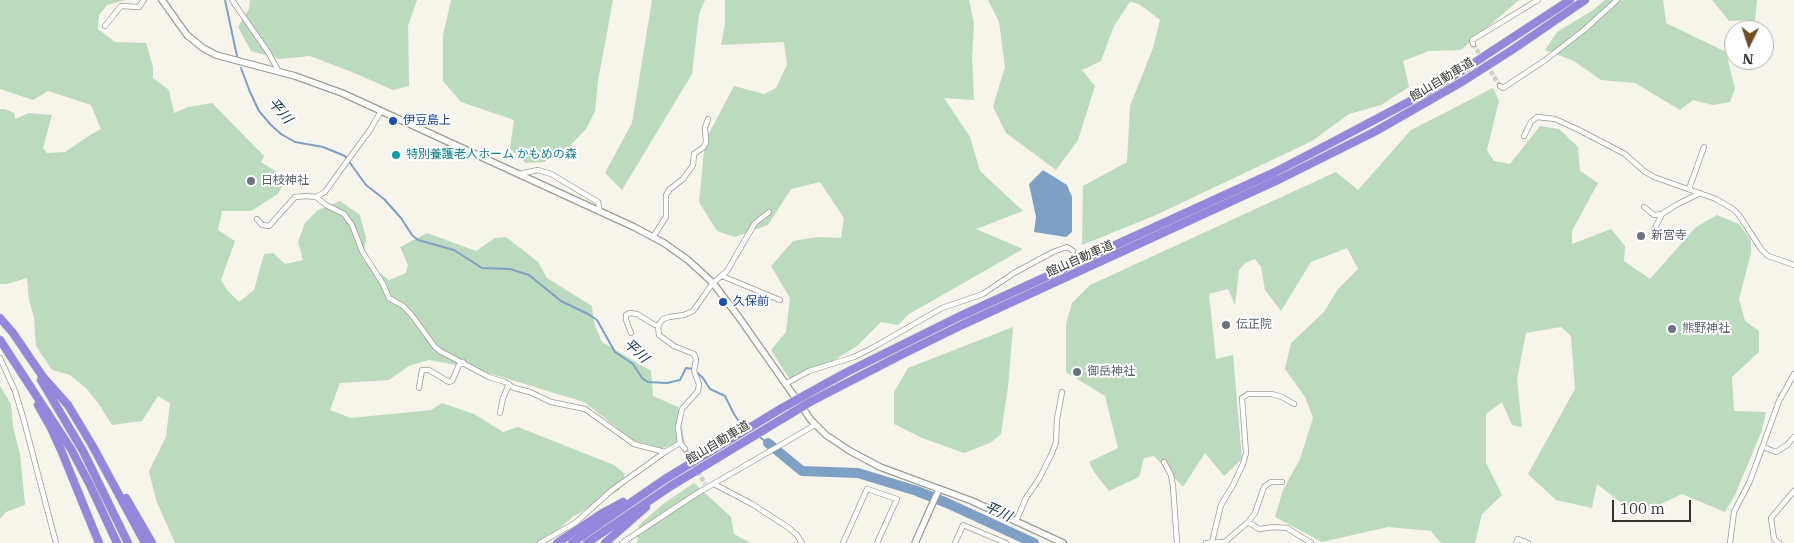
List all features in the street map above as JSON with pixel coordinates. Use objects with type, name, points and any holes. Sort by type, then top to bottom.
[{"type":"highway","name":"館山自動車道","points":[[572,543],[665,479],[740,432],[807,394],[958,318],[1275,172],[1327,146],[1460,72],[1570,0]]},
{"type":"highway","name":"館山自動車道","points":[[587,543],[671,486],[810,402],[954,329],[1280,179],[1367,135],[1465,80],[1585,0]]},
{"type":"highway","points":[[0,319],[13,333],[43,377],[68,405],[145,543]]},
{"type":"highway","points":[[0,319],[40,379],[84,451],[128,543]]},
{"type":"highway","points":[[0,340],[71,449],[118,543]]},
{"type":"highway","points":[[33,390],[37,404],[51,428],[80,493],[99,543]]},
{"type":"highway","points":[[92,446],[134,510],[152,543]]},
{"type":"highway","points":[[557,543],[601,514],[665,479]]},
{"type":"highway","points":[[605,543],[671,486]]},
{"type":"street","points":[[105,26],[121,6],[139,7],[144,0]]},
{"type":"street","points":[[162,0],[183,31],[203,48],[224,58],[336,90],[654,237],[681,255],[713,284],[738,316],[814,425],[833,441],[865,460],[1016,521],[1064,543]]},
{"type":"street","points":[[232,0],[268,52],[278,72]]},
{"type":"street","points":[[1473,44],[1472,40],[1538,0]]},
{"type":"street","points":[[1500,86],[1503,88],[1544,60],[1584,30],[1617,0]]},
{"type":"street","points":[[316,197],[324,192],[346,164],[381,111]]},
{"type":"street","points":[[1524,136],[1531,122],[1537,117],[1554,119],[1625,154],[1644,171],[1654,177],[1716,199],[1734,209],[1740,215],[1761,249],[1768,256],[1794,265]]},
{"type":"street","points":[[654,237],[666,217],[666,201],[670,189],[683,179],[692,165],[694,154],[704,147],[706,142],[705,128],[708,120]]},
{"type":"street","points":[[1689,189],[1704,147]]},
{"type":"street","points":[[518,174],[538,170],[551,174],[598,202],[600,212]]},
{"type":"street","points":[[1644,207],[1654,215],[1662,214],[1700,193]]},
{"type":"street","points":[[257,219],[262,226],[268,226],[295,197],[316,197],[326,205],[344,214],[352,224],[362,251],[383,284],[389,298],[403,306],[411,314],[435,348],[514,388],[530,392],[551,402],[585,409],[634,444],[665,452]]},
{"type":"street","points":[[685,449],[680,443],[678,427],[682,409],[698,391],[699,384],[695,370],[696,359],[694,354],[674,346],[659,335],[658,326],[663,319],[684,315],[693,311],[713,284],[727,271],[754,223],[769,212]]},
{"type":"street","points":[[1652,234],[1662,214]]},
{"type":"street","points":[[785,384],[809,371],[854,357],[869,350],[942,308],[983,294],[1014,273],[1053,252],[1067,247],[1072,252]]},
{"type":"street","points":[[722,276],[780,300]]},
{"type":"street","points":[[631,333],[626,320],[626,315],[630,313],[637,314],[658,326]]},
{"type":"street","points":[[0,358],[24,417],[56,543]]},
{"type":"street","points":[[419,388],[422,370],[429,370],[449,382],[452,381],[459,365],[463,362]]},
{"type":"street","points":[[1730,543],[1734,512],[1750,481],[1779,401],[1794,374]]},
{"type":"street","points":[[500,413],[508,384]]},
{"type":"street","points":[[1016,521],[1026,498],[1039,479],[1056,442],[1057,419],[1062,392]]},
{"type":"street","points":[[1212,542],[1221,505],[1233,485],[1246,453],[1242,398],[1248,394],[1272,394],[1282,396],[1294,404]]},
{"type":"street","points":[[622,543],[707,486],[714,484],[814,425]]},
{"type":"street","points":[[1763,447],[1776,452],[1787,445],[1794,437]]},
{"type":"street","points":[[540,543],[575,522],[612,490],[680,443]]},
{"type":"street","points":[[1164,462],[1171,475],[1173,486],[1176,543]]},
{"type":"street","points":[[1206,543],[1226,543],[1256,513],[1264,487],[1271,482],[1282,482]]},
{"type":"street","points":[[714,484],[752,504],[789,528],[802,543]]},
{"type":"street","points":[[843,543],[867,489],[897,499],[877,543]]},
{"type":"street","points":[[917,542],[939,489]]},
{"type":"street","points":[[1779,543],[1774,539],[1771,518],[1794,490]]},
{"type":"street","points":[[1248,522],[1259,529],[1287,528],[1311,543]]},
{"type":"street","points":[[955,543],[963,524],[1005,543]]},
{"type":"street","points":[[1516,543],[1518,539],[1528,543]]},
{"type":"green space","points":[[0,0],[125,0],[107,5],[99,15],[98,29],[115,42],[146,43],[153,67],[153,78],[169,90],[174,113],[188,107],[212,103],[264,156],[261,162],[286,178],[278,194],[251,211],[222,211],[218,230],[235,241],[221,280],[227,290],[239,302],[254,290],[264,254],[273,253],[285,264],[303,260],[298,242],[305,223],[318,210],[340,201],[360,215],[366,238],[363,260],[389,280],[406,273],[408,265],[400,247],[427,233],[476,251],[495,238],[506,237],[538,262],[547,278],[592,306],[594,323],[602,342],[651,371],[653,396],[678,407],[685,443],[661,448],[633,440],[584,402],[472,368],[429,360],[409,366],[389,380],[340,383],[330,410],[351,418],[431,410],[442,403],[474,414],[503,432],[518,427],[614,465],[625,474],[619,490],[574,516],[555,532],[536,543],[175,543],[156,500],[149,471],[166,437],[170,403],[158,396],[142,421],[112,425],[86,388],[70,375],[52,370],[36,346],[34,317],[29,300],[27,278],[7,284],[0,284],[0,109],[14,113],[15,119],[29,113],[52,115],[43,148],[47,153],[65,152],[101,129],[91,105],[48,91],[33,100],[0,89]]},
{"type":"green space","points":[[250,0],[417,0],[408,26],[409,86],[393,90],[310,56],[280,59],[251,51],[238,27],[249,9]]},
{"type":"green space","points":[[451,0],[613,0],[598,81],[595,111],[586,129],[566,150],[544,162],[526,163],[510,149],[514,120],[461,102],[443,81],[443,35]]},
{"type":"green space","points":[[652,0],[705,0],[699,14],[692,74],[622,190],[605,173],[632,123]]},
{"type":"green space","points":[[725,0],[969,0],[974,24],[972,57],[974,100],[944,98],[970,137],[980,171],[1023,211],[976,229],[1023,249],[909,314],[898,325],[881,322],[857,346],[828,364],[790,380],[771,350],[786,332],[790,298],[771,266],[793,241],[817,237],[841,238],[844,218],[820,182],[791,189],[768,225],[735,237],[717,231],[699,202],[705,141],[734,86],[764,94],[776,88],[787,65],[784,42],[721,45],[725,24]]},
{"type":"green space","points":[[988,0],[1519,0],[1461,50],[1429,51],[1403,61],[1409,87],[1381,105],[1349,114],[1312,141],[1156,215],[1082,245],[1083,186],[1127,162],[1130,106],[1153,48],[1160,20],[1139,4],[1130,2],[1114,26],[1101,61],[1082,70],[1095,86],[1078,140],[1056,170],[1006,133],[993,107],[1005,67],[999,22]]},
{"type":"green space","points":[[1605,0],[1663,0],[1666,23],[1724,51],[1724,70],[1730,70],[1735,89],[1730,102],[1713,105],[1693,100],[1680,110],[1635,83],[1601,80],[1574,61],[1545,50],[1557,32],[1593,10]]},
{"type":"green space","points":[[1712,0],[1757,0],[1755,20],[1728,20]]},
{"type":"green space","points":[[1493,88],[1499,101],[1487,150],[1494,161],[1510,164],[1540,126],[1559,129],[1578,147],[1580,171],[1598,183],[1572,231],[1572,244],[1611,229],[1625,246],[1624,261],[1650,279],[1696,227],[1717,215],[1739,224],[1751,240],[1751,253],[1739,299],[1745,321],[1759,331],[1759,352],[1732,377],[1734,411],[1766,412],[1762,430],[1735,495],[1725,512],[1682,494],[1646,511],[1624,505],[1597,484],[1592,508],[1556,500],[1528,474],[1575,389],[1571,336],[1561,327],[1526,333],[1517,379],[1522,427],[1512,425],[1502,402],[1486,414],[1486,463],[1502,495],[1482,514],[1475,543],[1441,543],[1431,531],[1388,527],[1322,542],[1275,517],[1283,490],[1300,459],[1313,418],[1305,397],[1285,369],[1291,343],[1324,312],[1338,289],[1358,269],[1347,248],[1311,262],[1281,311],[1265,290],[1261,267],[1255,259],[1245,263],[1239,270],[1235,305],[1228,289],[1209,294],[1216,359],[1233,355],[1242,459],[1224,476],[1205,453],[1183,487],[1154,456],[1144,458],[1139,477],[1109,491],[1094,472],[1089,462],[1118,448],[1105,396],[1066,372],[1066,324],[1072,303],[1090,285],[1336,172],[1358,190],[1411,130]]},
{"type":"green space","points":[[1013,327],[1008,387],[1001,434],[990,443],[964,453],[922,438],[894,424],[894,392],[908,368]]},
{"type":"green space","points":[[0,386],[11,404],[13,427],[20,454],[25,505],[6,512],[0,519]]},
{"type":"green space","points":[[694,483],[731,517],[734,534],[751,543],[637,543],[639,525],[663,504]]},
{"type":"water","points":[[1043,170],[1067,185],[1072,197],[1072,232],[1066,237],[1034,232],[1036,217],[1029,184]]},
{"type":"waterway","name":"平川","points":[[225,0],[237,56]]},
{"type":"waterway","name":"平川","points":[[241,68],[259,111],[271,125],[281,134],[295,142],[323,147],[345,156],[366,185],[384,199],[418,240],[454,250],[482,268],[510,269],[529,275],[561,301],[597,320],[615,352],[633,364],[642,378],[648,382],[667,383],[680,380],[686,368],[693,369],[703,378],[710,389],[725,396],[740,423],[746,427]]},
{"type":"waterway","name":"平川","points":[[758,436],[768,443]]},
{"type":"waterway","name":"平川","points":[[768,443],[802,471],[858,473],[917,491],[1034,543]]},
{"type":"tunnel","points":[[1473,44],[1500,86]]},
{"type":"tunnel","points":[[685,449],[705,484]]},
{"type":"place","name":"伊豆島上","points":[[393,121]]},
{"type":"place","name":"特別養護老人ホーム かもめの森","points":[[396,155]]},
{"type":"place","name":"日枝神社","points":[[251,181]]},
{"type":"place","name":"新宮寺","points":[[1641,236]]},
{"type":"place","name":"久保前","points":[[723,302]]},
{"type":"place","name":"伝正院","points":[[1226,325]]},
{"type":"place","name":"熊野神社","points":[[1672,329]]},
{"type":"place","name":"御岳神社","points":[[1077,372]]}]
